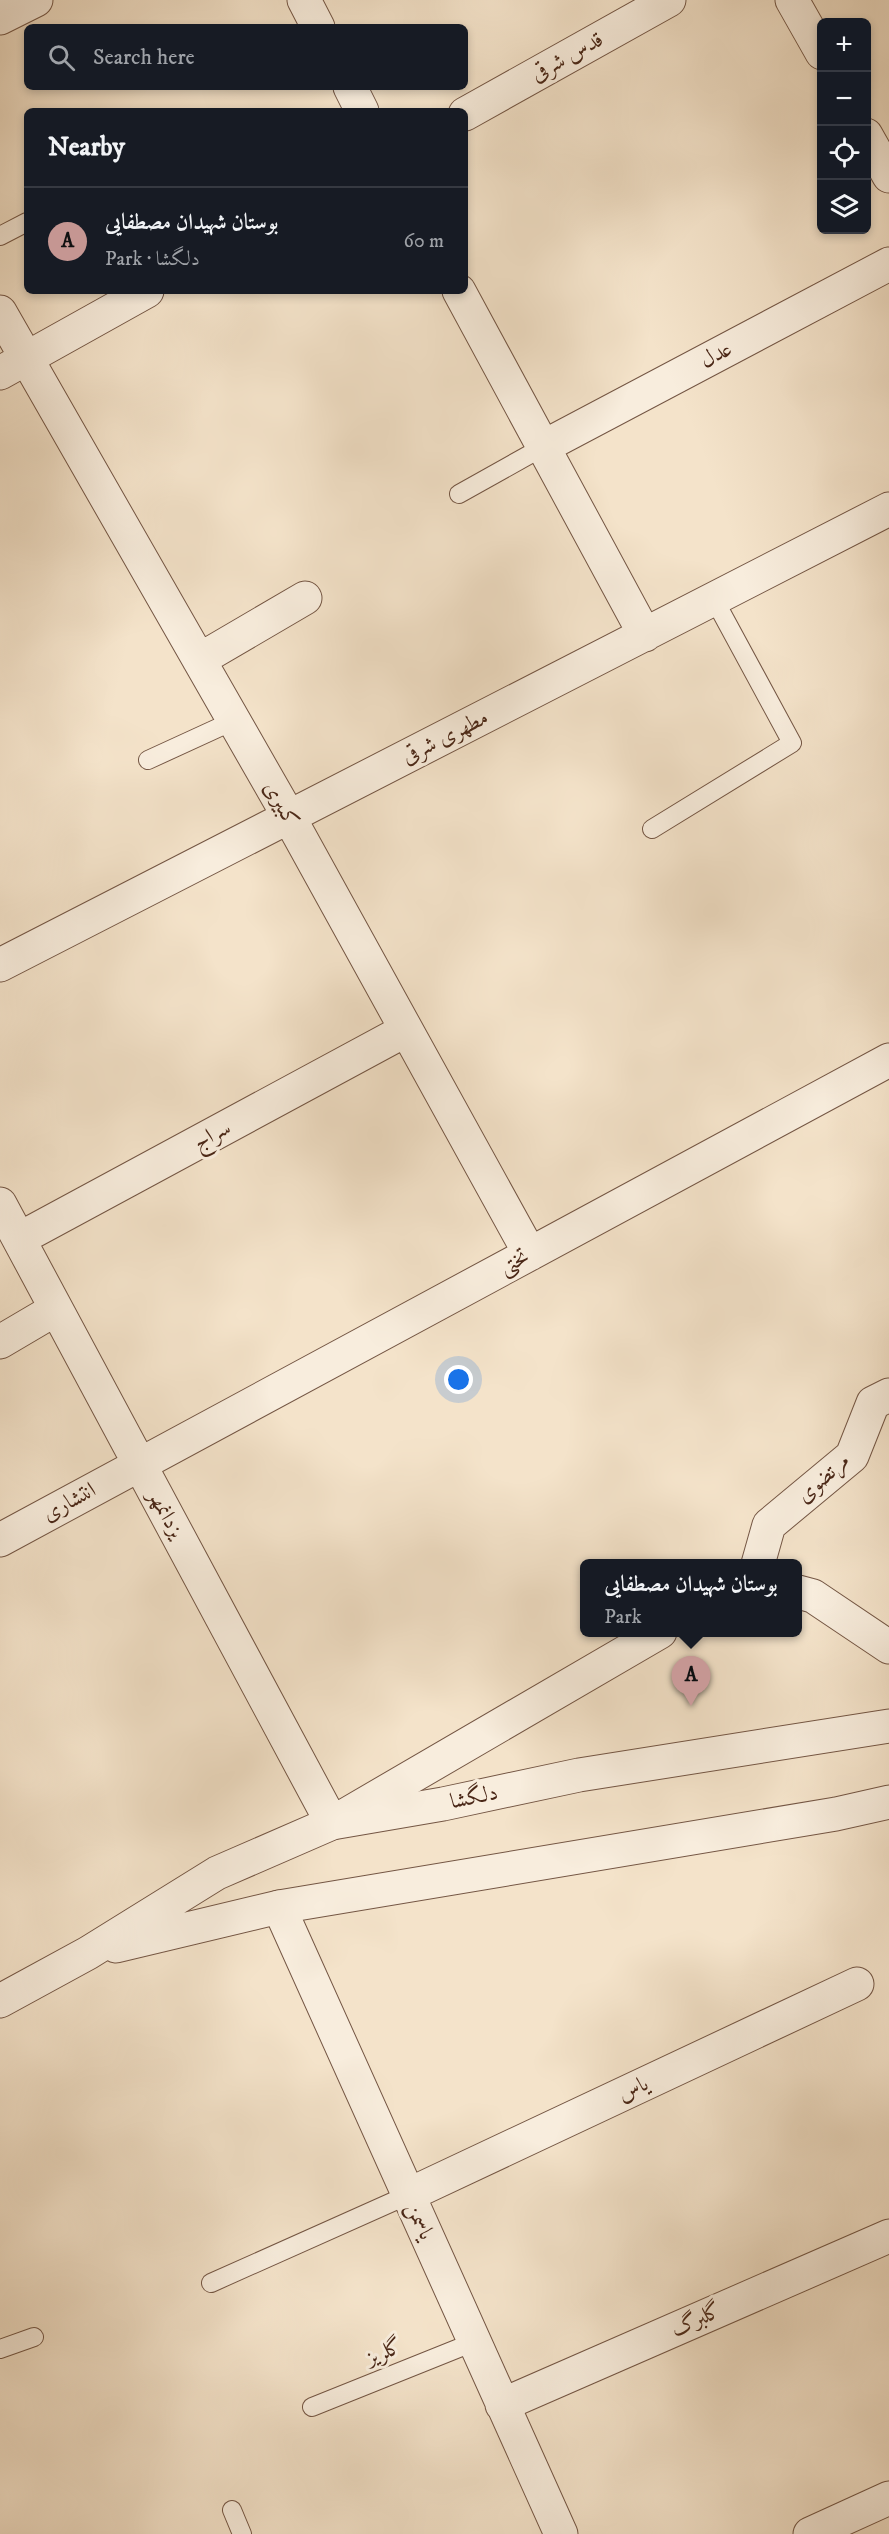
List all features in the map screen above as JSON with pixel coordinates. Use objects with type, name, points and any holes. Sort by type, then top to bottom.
[{"type":"street","points":[[0,18],[36,0]]},
{"type":"street","points":[[304,0],[316,24]]},
{"type":"street","name":"قدس شرقی","points":[[468,112],[669,0]]},
{"type":"street","points":[[792,0],[817,44]]},
{"type":"street","points":[[352,90],[360,108]]},
{"type":"street","points":[[871,142],[889,176]]},
{"type":"street","name":"عدل","points":[[543,447],[889,264]]},
{"type":"street","points":[[13,366],[142,294]]},
{"type":"street","points":[[461,294],[645,634]]},
{"type":"street","name":"کبیری","points":[[0,312],[13,366],[199,660],[289,817],[530,1254]]},
{"type":"street","name":"مطهری شرقی","points":[[0,965],[889,509]]},
{"type":"street","points":[[199,660],[305,598]]},
{"type":"street","name":"سراج","points":[[19,1239],[406,1030]]},
{"type":"street","name":"تختی","points":[[139,1464],[889,1060]]},
{"type":"street","name":"یزدانمهر","points":[[0,1204],[332,1823]]},
{"type":"street","points":[[0,1342],[56,1309]]},
{"type":"street","name":"مرتضوی","points":[[759,1559],[770,1524],[852,1456],[873,1402],[889,1395]]},
{"type":"street","name":"انتشاری","points":[[0,1540],[139,1464]]},
{"type":"street","points":[[802,1593],[813,1596],[889,1647]]},
{"type":"street","points":[[332,1823],[651,1637]]},
{"type":"street","name":"دلگشا","points":[[0,2001],[88,1953],[217,1873],[332,1823],[443,1804],[579,1775],[889,1726]]},
{"type":"street","name":"دلگشا","points":[[88,1953],[279,1907],[836,1814],[889,1802]]},
{"type":"street","name":"یاسمن","points":[[279,1907],[561,2534]]},
{"type":"street","name":"یاس","points":[[408,2195],[857,1984]]},
{"type":"street","name":"گلبرگ","points":[[502,2405],[889,2236]]},
{"type":"street","points":[[810,2534],[889,2498]]},
{"type":"lane","points":[[0,236],[24,224]]},
{"type":"lane","points":[[459,494],[543,447]]},
{"type":"lane","points":[[652,829],[792,743],[714,598]]},
{"type":"lane","points":[[148,760],[233,721]]},
{"type":"lane","points":[[211,2283],[408,2195]]},
{"type":"lane","points":[[0,2349],[34,2337]]},
{"type":"lane","name":"گلریز","points":[[312,2408],[474,2342]]},
{"type":"lane","points":[[232,2510],[242,2534]]},
{"type":"place","name":"بوستان شهیدان مصطفایی","points":[[691,1706]]}]
